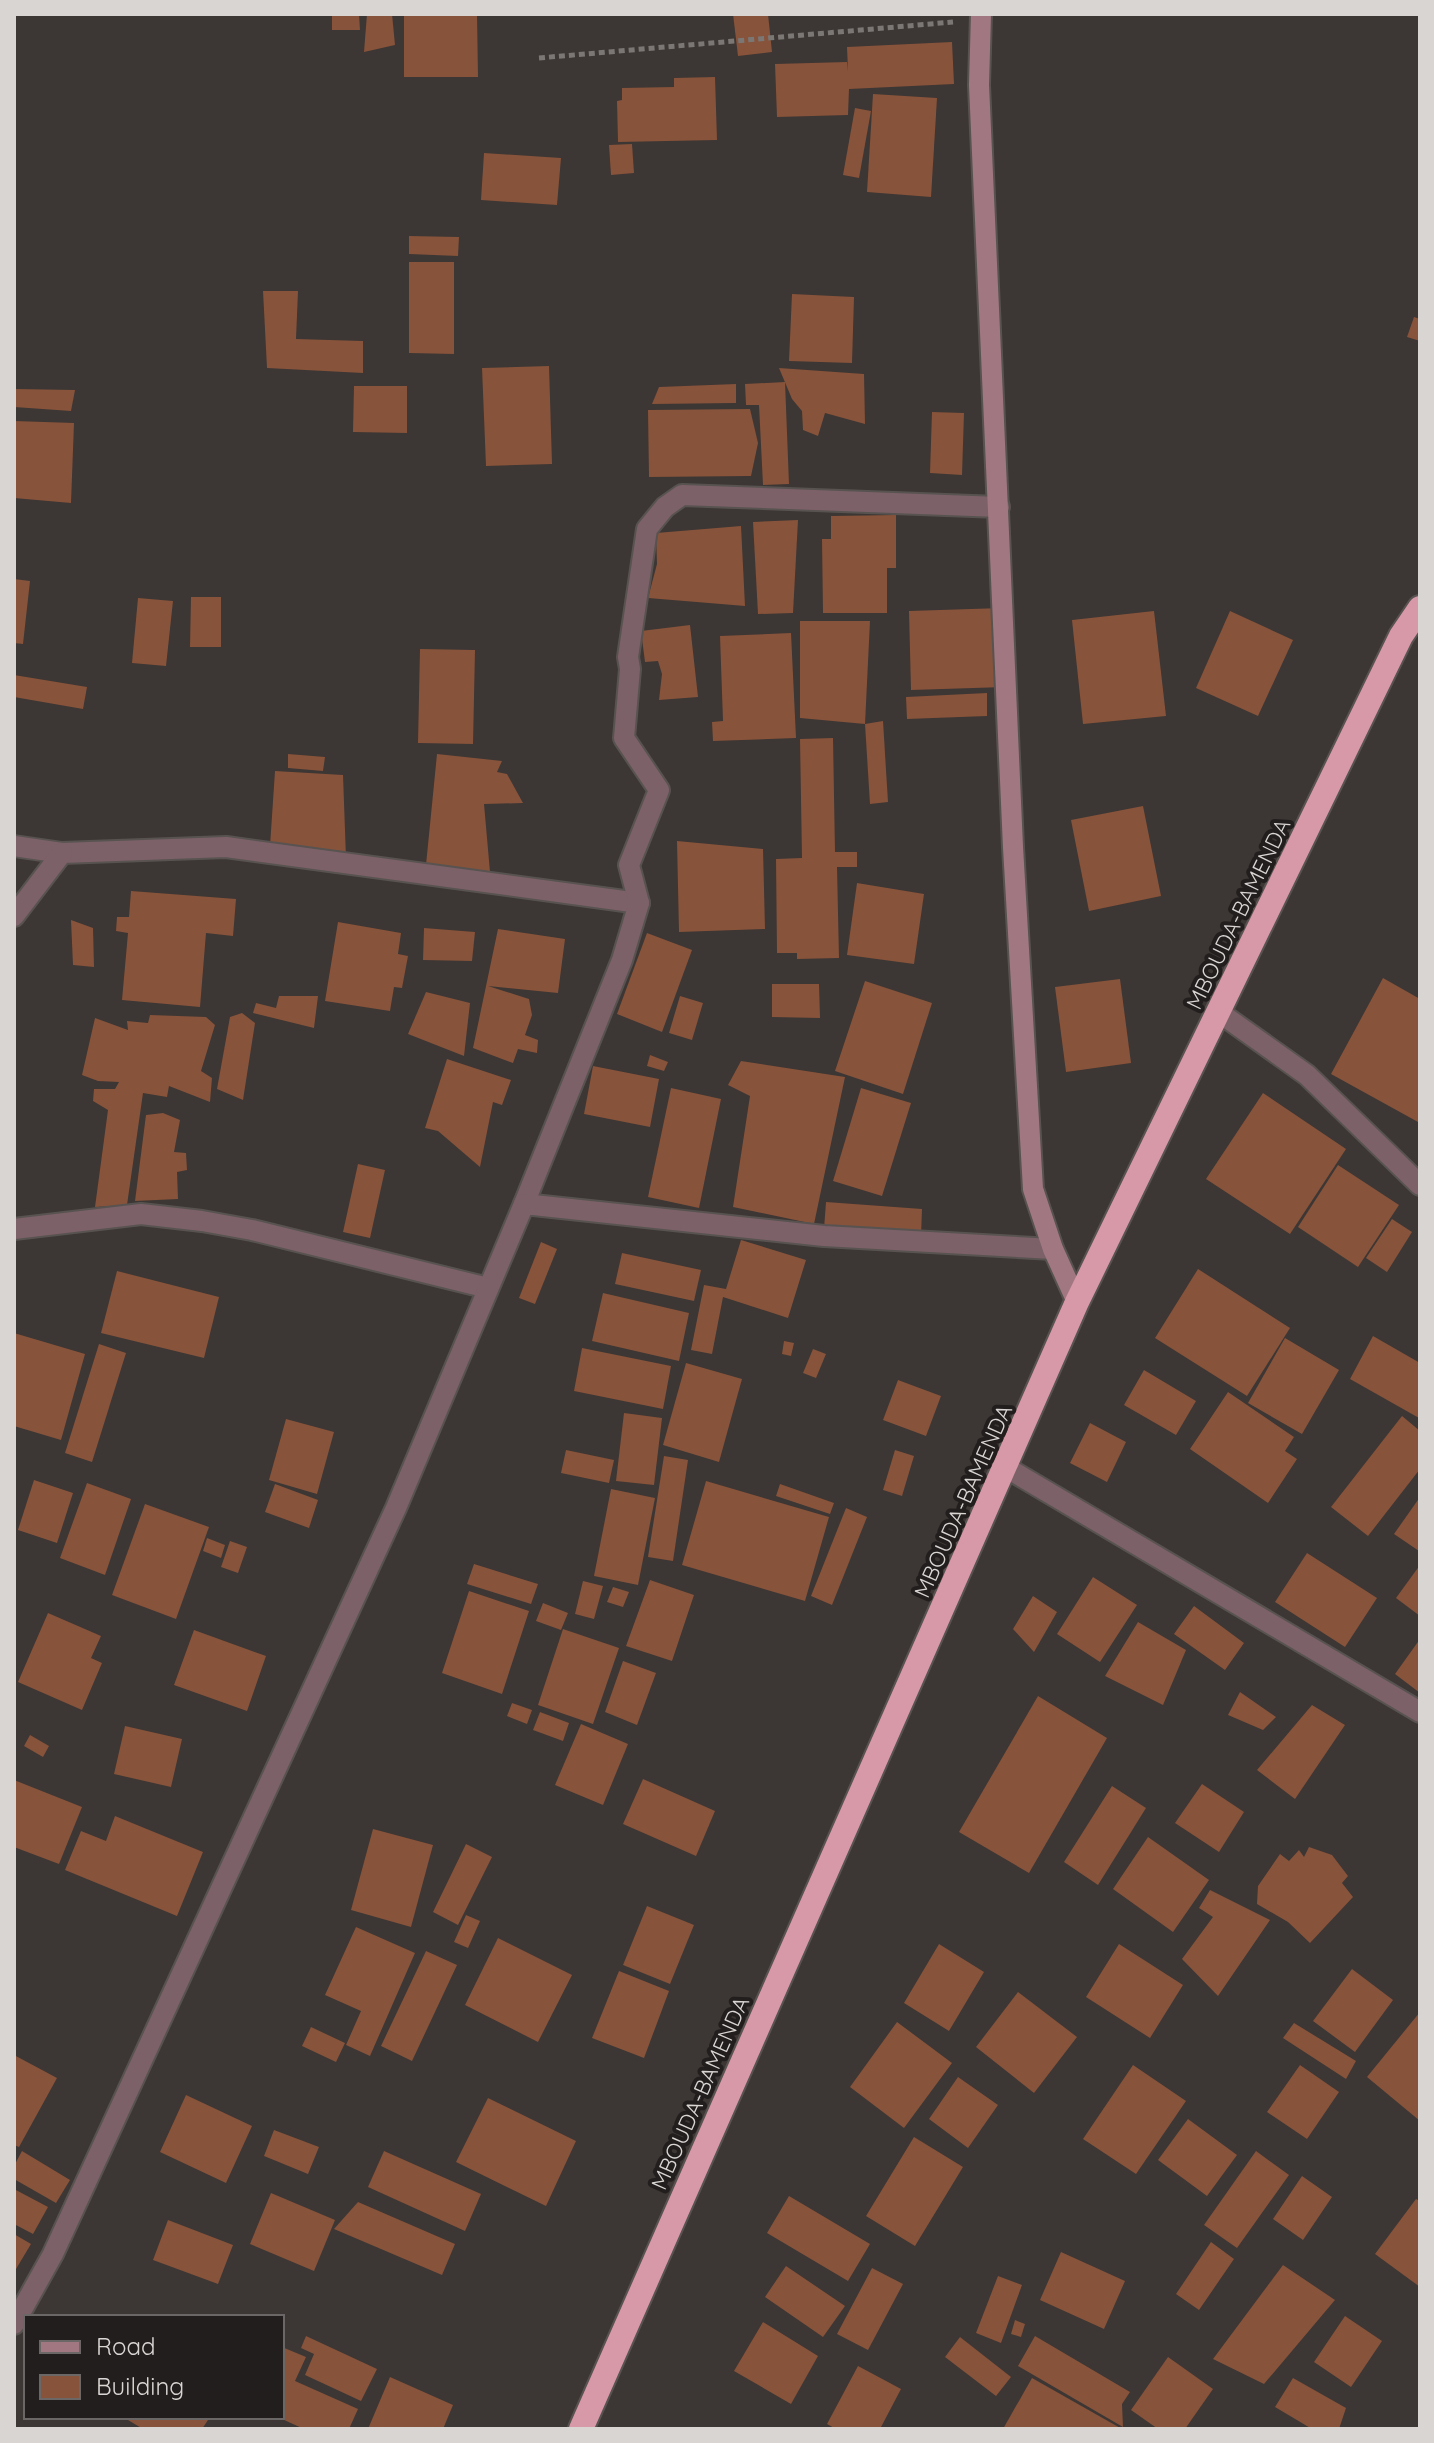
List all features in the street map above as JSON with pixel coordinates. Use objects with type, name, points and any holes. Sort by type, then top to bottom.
[{"type":"highway","name":"MBOUDA-BAMENDA","points":[[581,2429],[1007,1468],[1077,1302],[1401,636],[1420,608]]},
{"type":"street","points":[[982,17],[979,85],[1033,1189],[1053,1249],[1077,1302]]},
{"type":"street","points":[[14,2324],[53,2254],[396,1508],[524,1204],[622,960],[639,903],[629,865],[659,790],[624,738],[628,657],[647,529],[665,507],[682,495],[999,507]]},
{"type":"street","points":[[14,846],[62,853],[226,847],[639,903]]},
{"type":"street","points":[[14,916],[62,853]]},
{"type":"street","points":[[1220,1013],[1307,1075],[1420,1185]]},
{"type":"street","points":[[524,1204],[824,1236],[1053,1249]]},
{"type":"street","points":[[14,1229],[141,1214],[202,1221],[252,1230],[488,1288]]},
{"type":"street","points":[[1007,1468],[1420,1712]]},
{"type":"path","points":[[539,58],[982,17]]},
{"type":"building","points":[[332,14],[359,14],[360,30],[332,30]]},
{"type":"building","points":[[367,14],[392,14],[395,45],[364,52]]},
{"type":"building","points":[[404,14],[477,14],[478,77],[404,77]]},
{"type":"building","points":[[733,14],[768,14],[772,52],[738,56]]},
{"type":"building","points":[[952,42],[954,84],[849,89],[848,115],[777,117],[775,64],[847,62],[848,71],[847,47]]},
{"type":"building","points":[[715,77],[717,140],[618,142],[617,101],[622,100],[622,88],[674,87],[674,78]]},
{"type":"building","points":[[873,94],[937,98],[931,197],[867,192]]},
{"type":"building","points":[[855,108],[871,111],[859,178],[843,175]]},
{"type":"building","points":[[632,144],[634,173],[611,175],[609,145]]},
{"type":"building","points":[[484,153],[561,158],[557,205],[481,200]]},
{"type":"building","points":[[409,236],[459,237],[458,256],[409,254]]},
{"type":"building","points":[[409,262],[454,262],[454,354],[409,353]]},
{"type":"building","points":[[263,291],[298,291],[296,339],[363,341],[363,373],[267,368]]},
{"type":"building","points":[[792,294],[854,297],[852,363],[789,361]]},
{"type":"building","points":[[1414,317],[1420,319],[1420,341],[1407,337]]},
{"type":"building","points":[[549,366],[552,464],[486,466],[482,368]]},
{"type":"building","points":[[779,368],[864,374],[865,424],[825,413],[818,436],[803,430],[802,411],[792,399]]},
{"type":"building","points":[[785,382],[789,484],[763,485],[759,405],[746,405],[745,384]]},
{"type":"building","points":[[736,384],[736,403],[652,404],[659,387]]},
{"type":"building","points":[[354,386],[407,386],[407,433],[353,432]]},
{"type":"building","points":[[14,389],[75,390],[71,411],[14,407]]},
{"type":"building","points":[[750,409],[758,443],[751,476],[649,477],[648,410]]},
{"type":"building","points":[[932,412],[964,413],[962,475],[930,473]]},
{"type":"building","points":[[14,421],[74,423],[71,503],[14,498]]},
{"type":"building","points":[[896,515],[896,568],[887,568],[887,613],[823,613],[822,539],[831,539],[831,516]]},
{"type":"building","points":[[798,520],[793,613],[758,614],[753,522]]},
{"type":"building","points":[[741,526],[745,606],[648,598],[657,564],[656,533]]},
{"type":"building","points":[[14,579],[30,581],[23,644],[14,643]]},
{"type":"building","points":[[191,597],[221,597],[221,647],[190,647]]},
{"type":"building","points":[[138,598],[173,601],[166,666],[132,663]]},
{"type":"building","points":[[1002,608],[1005,687],[911,690],[909,611]]},
{"type":"building","points":[[1154,611],[1166,716],[1083,724],[1072,620]]},
{"type":"building","points":[[1230,611],[1293,640],[1258,716],[1196,688]]},
{"type":"building","points":[[800,621],[870,621],[865,724],[800,718]]},
{"type":"building","points":[[690,625],[698,697],[659,700],[662,674],[658,661],[645,662],[641,631]]},
{"type":"building","points":[[791,633],[796,738],[713,741],[712,722],[723,721],[720,636]]},
{"type":"building","points":[[420,649],[475,650],[473,744],[418,743]]},
{"type":"building","points":[[14,675],[87,687],[83,709],[14,697]]},
{"type":"building","points":[[987,693],[987,716],[907,719],[906,697]]},
{"type":"building","points":[[883,721],[888,802],[870,804],[865,724]]},
{"type":"building","points":[[833,738],[835,852],[857,852],[857,867],[837,867],[839,958],[797,959],[797,953],[777,953],[776,859],[802,858],[800,739]]},
{"type":"building","points":[[288,754],[325,757],[323,771],[288,768]]},
{"type":"building","points":[[437,754],[502,761],[497,772],[507,774],[523,803],[484,804],[490,872],[426,865]]},
{"type":"building","points":[[275,771],[343,775],[346,858],[270,846]]},
{"type":"building","points":[[1143,806],[1161,896],[1089,911],[1071,820]]},
{"type":"building","points":[[677,841],[763,849],[765,929],[679,932]]},
{"type":"building","points":[[857,883],[924,894],[914,964],[847,955]]},
{"type":"building","points":[[131,891],[236,899],[233,936],[206,933],[200,1007],[122,1000],[128,933],[116,931],[117,917],[129,917]]},
{"type":"building","points":[[71,920],[93,928],[94,967],[73,965]]},
{"type":"building","points":[[338,922],[401,933],[398,954],[408,956],[402,988],[394,987],[390,1011],[325,1001]]},
{"type":"building","points":[[424,928],[475,932],[472,961],[423,960]]},
{"type":"building","points":[[498,929],[565,939],[558,993],[488,986],[529,999],[532,1015],[525,1035],[538,1040],[537,1053],[518,1049],[513,1063],[473,1048]]},
{"type":"building","points":[[647,933],[692,950],[662,1032],[617,1014]]},
{"type":"building","points":[[1383,978],[1420,999],[1418,1122],[1331,1074]]},
{"type":"building","points":[[1120,979],[1131,1063],[1066,1072],[1055,987]]},
{"type":"building","points":[[865,981],[932,1003],[903,1094],[835,1071]]},
{"type":"building","points":[[772,984],[819,984],[820,1018],[772,1017]]},
{"type":"building","points":[[426,992],[470,1003],[464,1056],[408,1034]]},
{"type":"building","points":[[279,996],[318,996],[314,1028],[253,1013],[256,1003],[276,1008]]},
{"type":"building","points":[[680,996],[703,1003],[692,1040],[669,1033]]},
{"type":"building","points":[[242,1013],[255,1023],[243,1100],[217,1089],[230,1017]]},
{"type":"building","points":[[150,1015],[206,1017],[215,1025],[201,1071],[212,1078],[210,1102],[169,1086],[167,1097],[143,1093],[127,1205],[95,1207],[108,1110],[93,1101],[94,1089],[115,1089],[119,1082],[98,1081],[82,1075],[95,1018],[128,1030],[127,1021],[148,1023]]},
{"type":"building","points":[[650,1055],[668,1062],[664,1071],[647,1066]]},
{"type":"building","points":[[447,1059],[511,1080],[502,1105],[493,1102],[480,1167],[438,1131],[425,1128]]},
{"type":"building","points":[[741,1061],[845,1077],[814,1224],[733,1207],[750,1096],[728,1085]]},
{"type":"building","points":[[593,1066],[659,1079],[650,1127],[584,1114]]},
{"type":"building","points":[[671,1088],[721,1099],[699,1208],[648,1197]]},
{"type":"building","points":[[861,1088],[911,1103],[882,1196],[833,1181]]},
{"type":"building","points":[[1263,1093],[1346,1149],[1290,1234],[1206,1179]]},
{"type":"building","points":[[163,1113],[180,1120],[174,1152],[186,1153],[187,1170],[177,1172],[178,1199],[135,1201],[146,1115]]},
{"type":"building","points":[[358,1164],[385,1170],[370,1238],[343,1232]]},
{"type":"building","points":[[1338,1165],[1399,1205],[1358,1267],[1298,1227]]},
{"type":"building","points":[[826,1202],[922,1209],[921,1236],[824,1229]]},
{"type":"building","points":[[1392,1219],[1412,1232],[1387,1272],[1366,1258]]},
{"type":"building","points":[[741,1240],[806,1260],[788,1318],[723,1297],[712,1354],[691,1350],[704,1285],[726,1289]]},
{"type":"building","points":[[541,1242],[557,1249],[535,1304],[519,1298]]},
{"type":"building","points":[[622,1253],[701,1270],[694,1301],[615,1284]]},
{"type":"building","points":[[1198,1269],[1290,1328],[1247,1396],[1155,1338]]},
{"type":"building","points":[[117,1271],[219,1297],[204,1358],[101,1333]]},
{"type":"building","points":[[603,1293],[689,1313],[679,1361],[592,1341]]},
{"type":"building","points":[[14,1333],[85,1354],[61,1440],[14,1426]]},
{"type":"building","points":[[1373,1336],[1420,1363],[1419,1418],[1350,1379]]},
{"type":"building","points":[[1285,1338],[1339,1370],[1302,1434],[1248,1403]]},
{"type":"building","points":[[784,1341],[794,1343],[791,1356],[782,1354]]},
{"type":"building","points":[[99,1344],[126,1353],[92,1462],[65,1453]]},
{"type":"building","points":[[582,1348],[671,1366],[663,1409],[574,1391]]},
{"type":"building","points":[[813,1349],[826,1354],[816,1378],[803,1373]]},
{"type":"building","points":[[686,1363],[742,1379],[719,1462],[663,1445]]},
{"type":"building","points":[[1144,1370],[1196,1401],[1176,1435],[1124,1405]]},
{"type":"building","points":[[898,1380],[941,1396],[926,1436],[883,1420]]},
{"type":"building","points":[[1228,1392],[1294,1437],[1285,1451],[1297,1459],[1268,1503],[1190,1449]]},
{"type":"building","points":[[624,1413],[662,1418],[654,1485],[616,1481]]},
{"type":"building","points":[[1402,1416],[1420,1431],[1420,1469],[1368,1536],[1331,1507]]},
{"type":"building","points":[[286,1419],[334,1432],[317,1494],[269,1480]]},
{"type":"building","points":[[1090,1423],[1126,1442],[1107,1482],[1070,1463]]},
{"type":"building","points":[[566,1450],[614,1460],[609,1483],[561,1473]]},
{"type":"building","points":[[895,1450],[914,1456],[902,1496],[883,1490]]},
{"type":"building","points":[[664,1456],[688,1460],[673,1561],[648,1557]]},
{"type":"building","points":[[34,1480],[73,1493],[57,1543],[18,1530]]},
{"type":"building","points":[[706,1481],[829,1517],[805,1601],[682,1565]]},
{"type":"building","points":[[87,1483],[131,1499],[105,1575],[60,1558]]},
{"type":"building","points":[[275,1484],[318,1500],[309,1528],[265,1512]]},
{"type":"building","points":[[780,1484],[834,1503],[830,1514],[776,1496]]},
{"type":"building","points":[[611,1489],[655,1498],[638,1585],[594,1576]]},
{"type":"building","points":[[1420,1497],[1420,1549],[1419,1551],[1394,1534]]},
{"type":"building","points":[[145,1504],[209,1527],[176,1619],[112,1595]]},
{"type":"building","points":[[846,1508],[867,1517],[832,1605],[811,1596]]},
{"type":"building","points":[[207,1538],[225,1545],[221,1558],[203,1551]]},
{"type":"building","points":[[230,1541],[247,1547],[238,1573],[221,1567]]},
{"type":"building","points":[[1307,1553],[1377,1598],[1345,1647],[1275,1602]]},
{"type":"building","points":[[474,1564],[538,1584],[531,1604],[467,1584]]},
{"type":"building","points":[[1420,1565],[1420,1616],[1396,1598]]},
{"type":"building","points":[[1093,1577],[1137,1605],[1100,1662],[1057,1634]]},
{"type":"building","points":[[650,1580],[694,1595],[672,1661],[626,1646]]},
{"type":"building","points":[[583,1581],[603,1586],[594,1619],[575,1614]]},
{"type":"building","points":[[613,1587],[629,1592],[623,1607],[607,1602]]},
{"type":"building","points":[[469,1591],[529,1611],[502,1694],[442,1673]]},
{"type":"building","points":[[1033,1596],[1057,1612],[1034,1652],[1013,1629]]},
{"type":"building","points":[[543,1603],[568,1613],[561,1630],[536,1621]]},
{"type":"building","points":[[1194,1606],[1244,1643],[1225,1670],[1174,1634]]},
{"type":"building","points":[[48,1613],[101,1636],[91,1658],[102,1663],[82,1710],[18,1682]]},
{"type":"building","points":[[1138,1622],[1186,1650],[1163,1705],[1105,1676]]},
{"type":"building","points":[[563,1629],[619,1648],[593,1724],[538,1705]]},
{"type":"building","points":[[194,1630],[266,1656],[247,1711],[174,1685]]},
{"type":"building","points":[[1420,1639],[1420,1693],[1395,1674]]},
{"type":"building","points":[[623,1661],[656,1673],[637,1725],[605,1712]]},
{"type":"building","points":[[1240,1692],[1276,1717],[1263,1730],[1228,1715]]},
{"type":"building","points":[[1038,1696],[1107,1738],[1029,1873],[959,1832]]},
{"type":"building","points":[[512,1703],[532,1710],[527,1724],[507,1716]]},
{"type":"building","points":[[1312,1705],[1345,1725],[1295,1799],[1257,1770]]},
{"type":"building","points":[[540,1712],[569,1723],[563,1741],[533,1730]]},
{"type":"building","points":[[581,1724],[628,1744],[603,1805],[555,1785]]},
{"type":"building","points":[[125,1726],[182,1739],[171,1787],[114,1774]]},
{"type":"building","points":[[30,1735],[49,1746],[43,1757],[24,1746]]},
{"type":"building","points":[[643,1779],[715,1811],[696,1856],[623,1824]]},
{"type":"building","points":[[14,1780],[82,1807],[59,1864],[14,1847]]},
{"type":"building","points":[[1202,1784],[1244,1812],[1219,1852],[1175,1823]]},
{"type":"building","points":[[1112,1786],[1146,1808],[1098,1885],[1064,1862]]},
{"type":"building","points":[[115,1816],[203,1852],[177,1916],[65,1870],[81,1831],[106,1841]]},
{"type":"building","points":[[373,1829],[433,1845],[411,1927],[351,1910]]},
{"type":"building","points":[[1148,1837],[1209,1880],[1173,1932],[1113,1889]]},
{"type":"building","points":[[466,1844],[492,1857],[458,1925],[433,1912]]},
{"type":"building","points":[[1309,1847],[1332,1855],[1348,1876],[1342,1883],[1353,1897],[1310,1943],[1288,1922],[1257,1904],[1258,1886],[1280,1854],[1289,1861],[1299,1850],[1304,1857]]},
{"type":"building","points":[[1210,1890],[1270,1920],[1218,1996],[1182,1959],[1213,1917],[1199,1908]]},
{"type":"building","points":[[647,1906],[694,1925],[670,1984],[623,1965]]},
{"type":"building","points":[[466,1915],[480,1921],[468,1948],[454,1942]]},
{"type":"building","points":[[356,1927],[415,1953],[370,2056],[346,2045],[361,2011],[325,1995]]},
{"type":"building","points":[[498,1938],[572,1975],[538,2042],[465,2005]]},
{"type":"building","points":[[939,1944],[984,1972],[949,2031],[904,2003]]},
{"type":"building","points":[[1119,1944],[1183,1985],[1150,2038],[1086,1997]]},
{"type":"building","points":[[426,1951],[457,1965],[412,2061],[381,2046]]},
{"type":"building","points":[[1352,1969],[1393,2000],[1355,2052],[1313,2021]]},
{"type":"building","points":[[619,1971],[669,1991],[644,2058],[592,2038]]},
{"type":"building","points":[[1018,1992],[1077,2037],[1034,2093],[976,2047]]},
{"type":"building","points":[[1420,2012],[1420,2121],[1367,2077]]},
{"type":"building","points":[[897,2022],[952,2063],[904,2128],[850,2087]]},
{"type":"building","points":[[1294,2023],[1356,2061],[1346,2079],[1283,2038]]},
{"type":"building","points":[[311,2027],[345,2043],[336,2062],[302,2046]]},
{"type":"building","points":[[14,2055],[57,2078],[19,2147],[14,2145]]},
{"type":"building","points":[[1133,2065],[1186,2101],[1136,2174],[1083,2139]]},
{"type":"building","points":[[1300,2065],[1339,2092],[1307,2139],[1267,2112]]},
{"type":"building","points":[[958,2077],[998,2105],[968,2148],[929,2119]]},
{"type":"building","points":[[186,2095],[252,2126],[226,2183],[160,2152]]},
{"type":"building","points":[[488,2098],[576,2141],[546,2206],[456,2162]]},
{"type":"building","points":[[1188,2119],[1237,2155],[1207,2196],[1158,2160]]},
{"type":"building","points":[[274,2130],[319,2147],[308,2174],[264,2156]]},
{"type":"building","points":[[914,2137],[963,2167],[915,2246],[866,2216]]},
{"type":"building","points":[[22,2151],[70,2180],[56,2203],[14,2179],[14,2166]]},
{"type":"building","points":[[384,2151],[481,2194],[465,2231],[368,2187]]},
{"type":"building","points":[[1256,2151],[1289,2175],[1237,2248],[1204,2225]]},
{"type":"building","points":[[1302,2176],[1332,2197],[1303,2240],[1273,2219]]},
{"type":"building","points":[[14,2189],[48,2207],[33,2234],[14,2224]]},
{"type":"building","points":[[271,2193],[335,2220],[314,2271],[250,2244]]},
{"type":"building","points":[[789,2196],[870,2244],[848,2281],[767,2233]]},
{"type":"building","points":[[1416,2199],[1420,2201],[1420,2287],[1375,2254]]},
{"type":"building","points":[[358,2202],[455,2244],[442,2275],[334,2229]]},
{"type":"building","points":[[168,2220],[233,2245],[218,2284],[153,2260]]},
{"type":"building","points":[[14,2234],[31,2244],[16,2269],[14,2268]]},
{"type":"building","points":[[1211,2242],[1234,2259],[1199,2310],[1176,2294]]},
{"type":"building","points":[[1061,2252],[1125,2281],[1104,2329],[1040,2300]]},
{"type":"building","points":[[1283,2265],[1335,2300],[1264,2384],[1213,2359]]},
{"type":"building","points":[[786,2266],[845,2306],[823,2337],[765,2297]]},
{"type":"building","points":[[872,2268],[903,2284],[868,2350],[837,2334]]},
{"type":"building","points":[[998,2276],[1022,2285],[1001,2343],[976,2333]]},
{"type":"building","points":[[1345,2316],[1382,2341],[1351,2387],[1314,2362]]},
{"type":"building","points":[[1015,2320],[1025,2324],[1021,2337],[1011,2334]]},
{"type":"building","points":[[763,2322],[818,2356],[791,2404],[734,2371]]},
{"type":"building","points":[[306,2336],[377,2369],[361,2401],[305,2375],[314,2354],[301,2348]]},
{"type":"building","points":[[1035,2336],[1130,2392],[1122,2404],[1123,2427],[1018,2366]]},
{"type":"building","points":[[960,2337],[1011,2377],[996,2396],[945,2357]]},
{"type":"building","points":[[284,2348],[306,2357],[295,2381],[358,2409],[349,2429],[304,2429],[282,2419]]},
{"type":"building","points":[[1168,2357],[1213,2389],[1185,2429],[1158,2429],[1131,2410]]},
{"type":"building","points":[[858,2366],[901,2389],[880,2429],[836,2429],[827,2424]]},
{"type":"building","points":[[390,2377],[453,2405],[443,2429],[368,2429]]},
{"type":"building","points":[[1032,2378],[1122,2429],[1003,2429]]},
{"type":"building","points":[[1293,2378],[1346,2408],[1339,2429],[1312,2429],[1275,2407]]},
{"type":"building","points":[[126,2419],[209,2419],[202,2429],[143,2429]]}]
